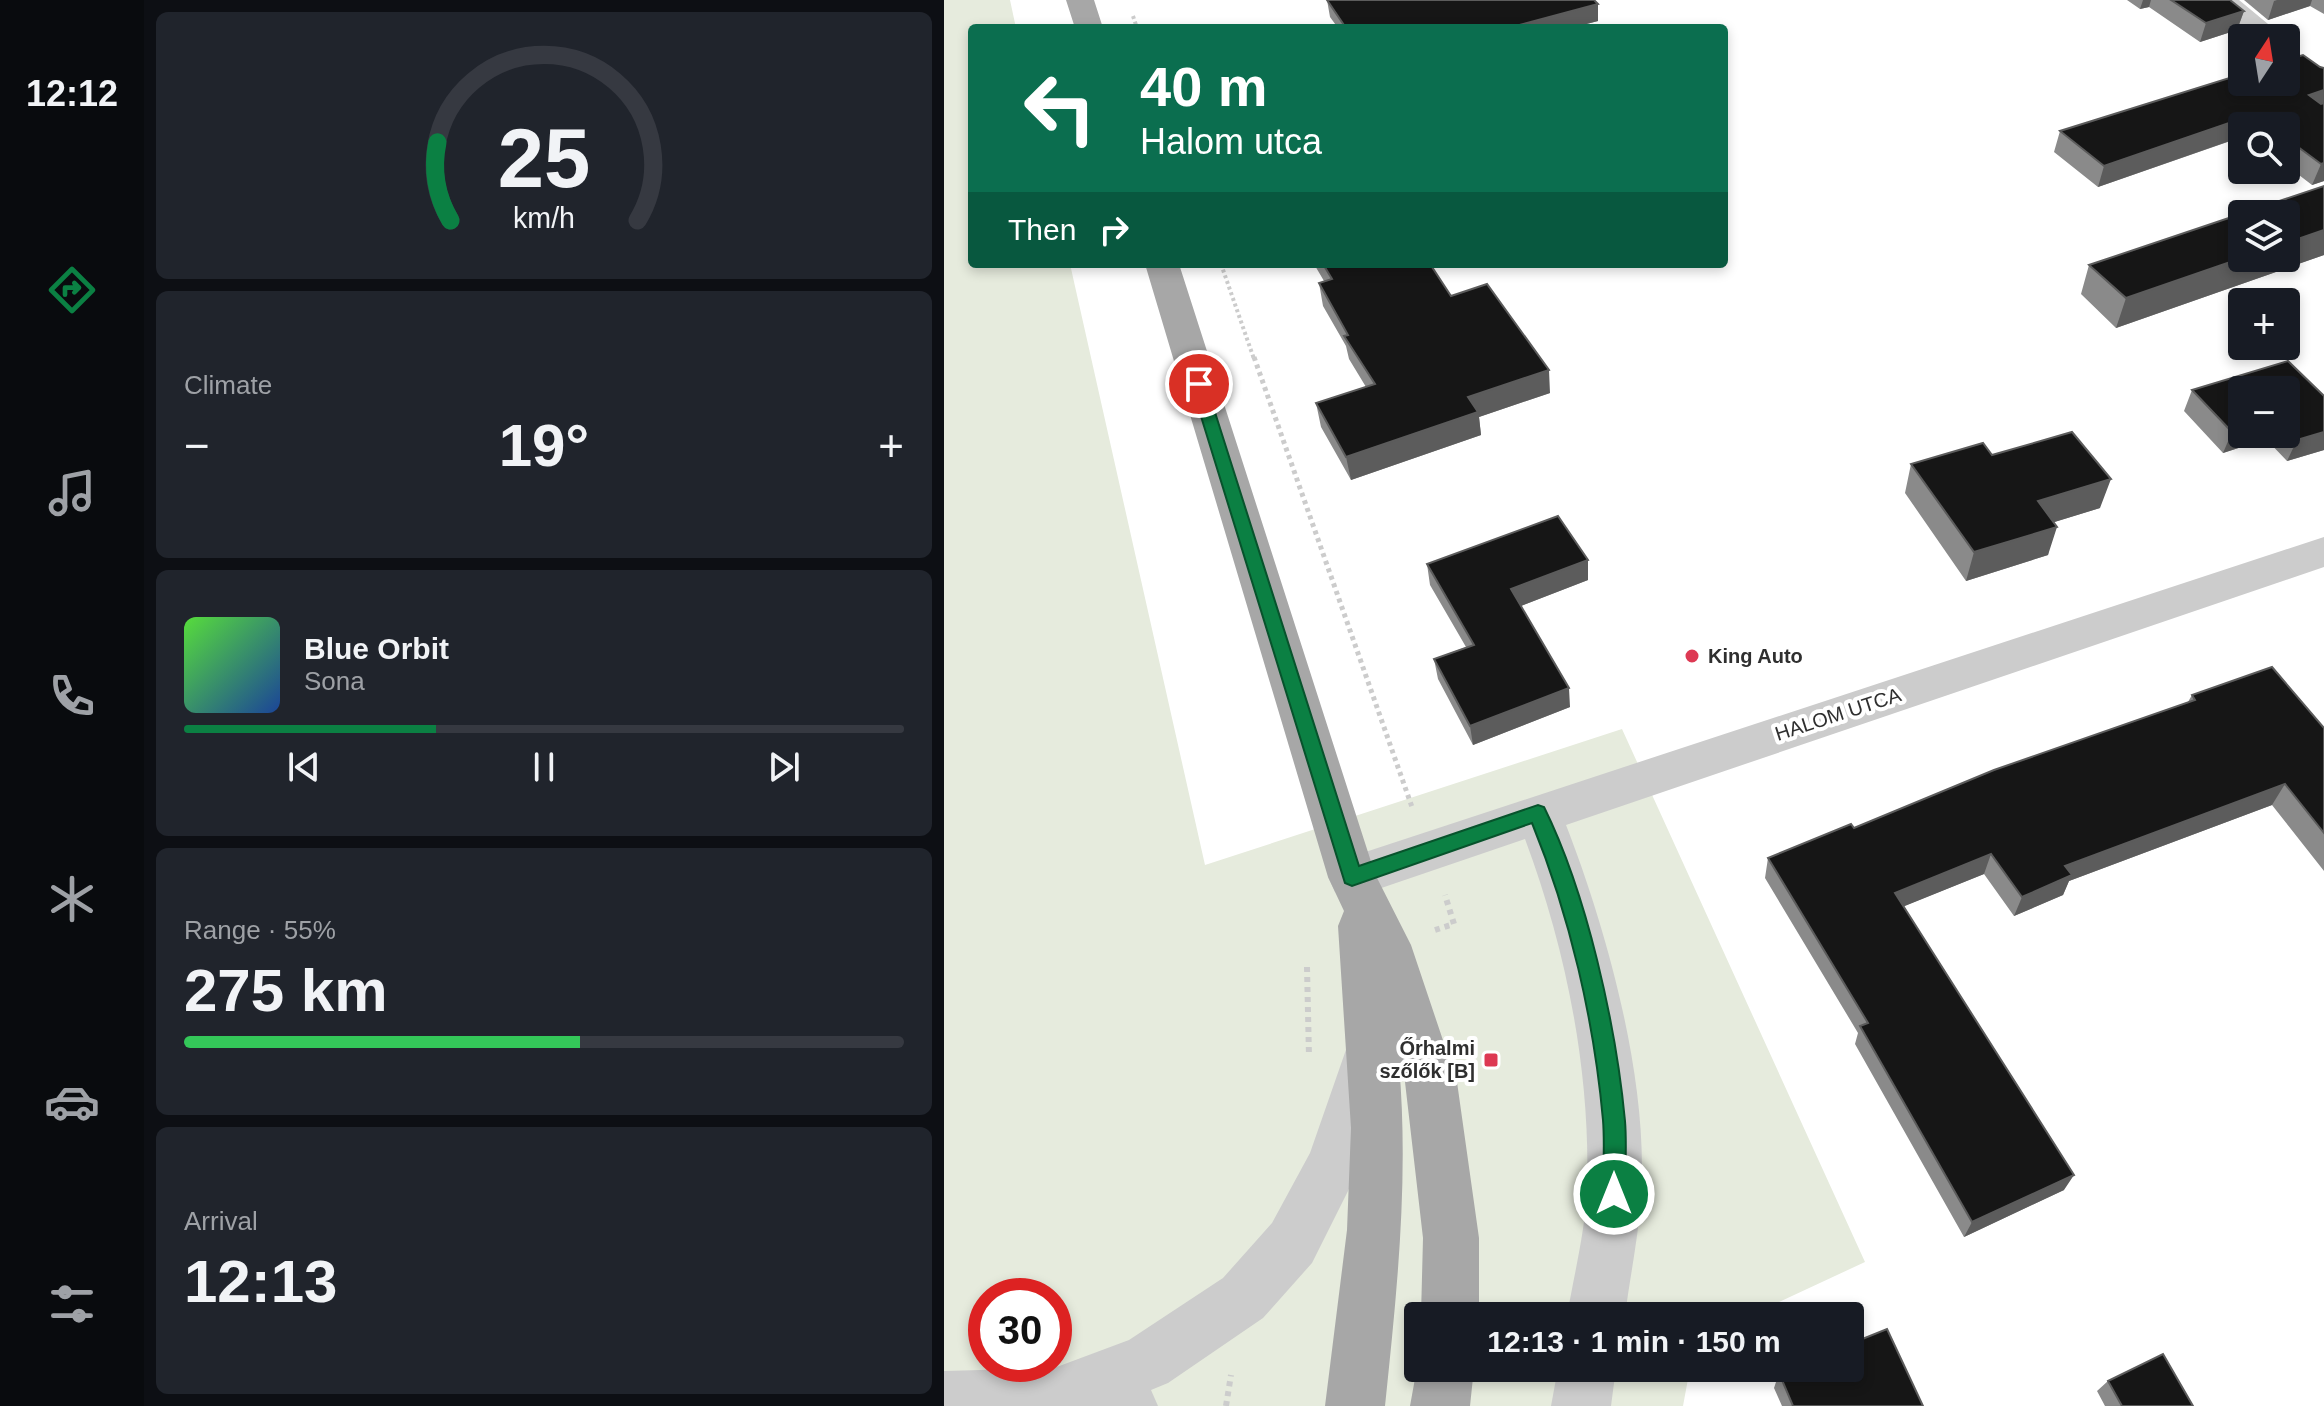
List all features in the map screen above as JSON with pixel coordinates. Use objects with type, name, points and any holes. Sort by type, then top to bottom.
[{"type":"main road","points":[[1080,0],[1088,24]]},
{"type":"main road","points":[[1163,268],[1375,948],[1431,1082],[1451,1238],[1450,1302]]},
{"type":"main road","points":[[1355,1406],[1375,1230],[1378,1128],[1371,1042],[1375,948]]},
{"type":"main road","points":[[1440,1406],[1443,1382]]},
{"type":"street","points":[[2221,0],[2252,24]]},
{"type":"street","name":"HALOM UTCA","points":[[1355,885],[1431,851],[1538,813],[2324,552]]},
{"type":"street","points":[[1538,813],[1568,891],[1597,1012],[1614,1122],[1614,1194],[1598,1302]]},
{"type":"street","points":[[1054,1398],[1147,1362],[1243,1298],[1292,1243],[1329,1172],[1348,1126],[1371,1042]]},
{"type":"street","points":[[1581,1406],[1585,1382]]},
{"type":"street","points":[[944,1401],[1054,1398],[1128,1406]]},
{"type":"path","points":[[1222,268],[1413,809],[1431,851],[1454,924],[1307,966]]},
{"type":"shaded area","points":[[944,0],[1010,0],[1015,24],[968,24],[968,268],[1071,268],[1205,865],[1622,729],[1865,1262],[1779,1302],[1404,1302],[1404,1382],[1687,1382],[1683,1406],[944,1406]]},
{"type":"building","points":[[1327,0],[1594,0],[1598,4],[1523,24],[1343,24]]},
{"type":"building","points":[[2171,0],[2230,0],[2244,11],[2206,23]]},
{"type":"building","points":[[2300,56],[2324,68],[2324,90],[2309,95],[2324,103],[2324,163],[2321,164],[2300,148],[2300,112],[2228,112],[2228,123],[2104,166],[2060,131],[2228,78],[2228,96],[2300,96]]},
{"type":"building","points":[[2324,186],[2324,230],[2300,238],[2300,200],[2282,200]]},
{"type":"building","points":[[2228,218],[2228,263],[2126,298],[2089,265]]},
{"type":"building","points":[[1325,268],[1433,268],[1451,296],[1487,284],[1549,370],[1468,397],[1478,412],[1346,457],[1316,403],[1375,384],[1344,336],[1348,335],[1319,283],[1332,279]]},
{"type":"building","points":[[2288,361],[2324,396],[2324,432],[2300,439],[2300,376],[2238,376]]},
{"type":"building","points":[[2228,379],[2228,428],[2192,390]]},
{"type":"building","points":[[2072,432],[2111,479],[2038,501],[2057,527],[1974,552],[1911,464],[1983,443],[1992,455]]},
{"type":"building","points":[[1558,516],[1588,560],[1511,589],[1569,688],[1470,726],[1434,659],[1474,645],[1427,564]]},
{"type":"building","points":[[2272,667],[2324,728],[2324,833],[2285,784],[2065,866],[2072,875],[2022,897],[1991,854],[1895,893],[2074,1175],[1972,1222],[1860,1026],[1868,1023],[1768,858],[1851,824],[1854,828],[1994,770],[2195,700],[2192,695]]},
{"type":"building","points":[[1887,1329],[1923,1406],[1793,1406],[1783,1382],[1864,1382],[1864,1338]]},
{"type":"building","points":[[2163,1354],[2193,1406],[2122,1406],[2108,1381]]},
{"type":"place","name":"King Auto","points":[[1692,656]]},
{"type":"place","name":"Őrhalmi szőlők [B]","points":[[1491,1060]]},
{"type":"route","points":[[1199,384],[1352,877],[1538,813],[1568,891],[1597,1012],[1614,1122],[1614,1194]]}]
